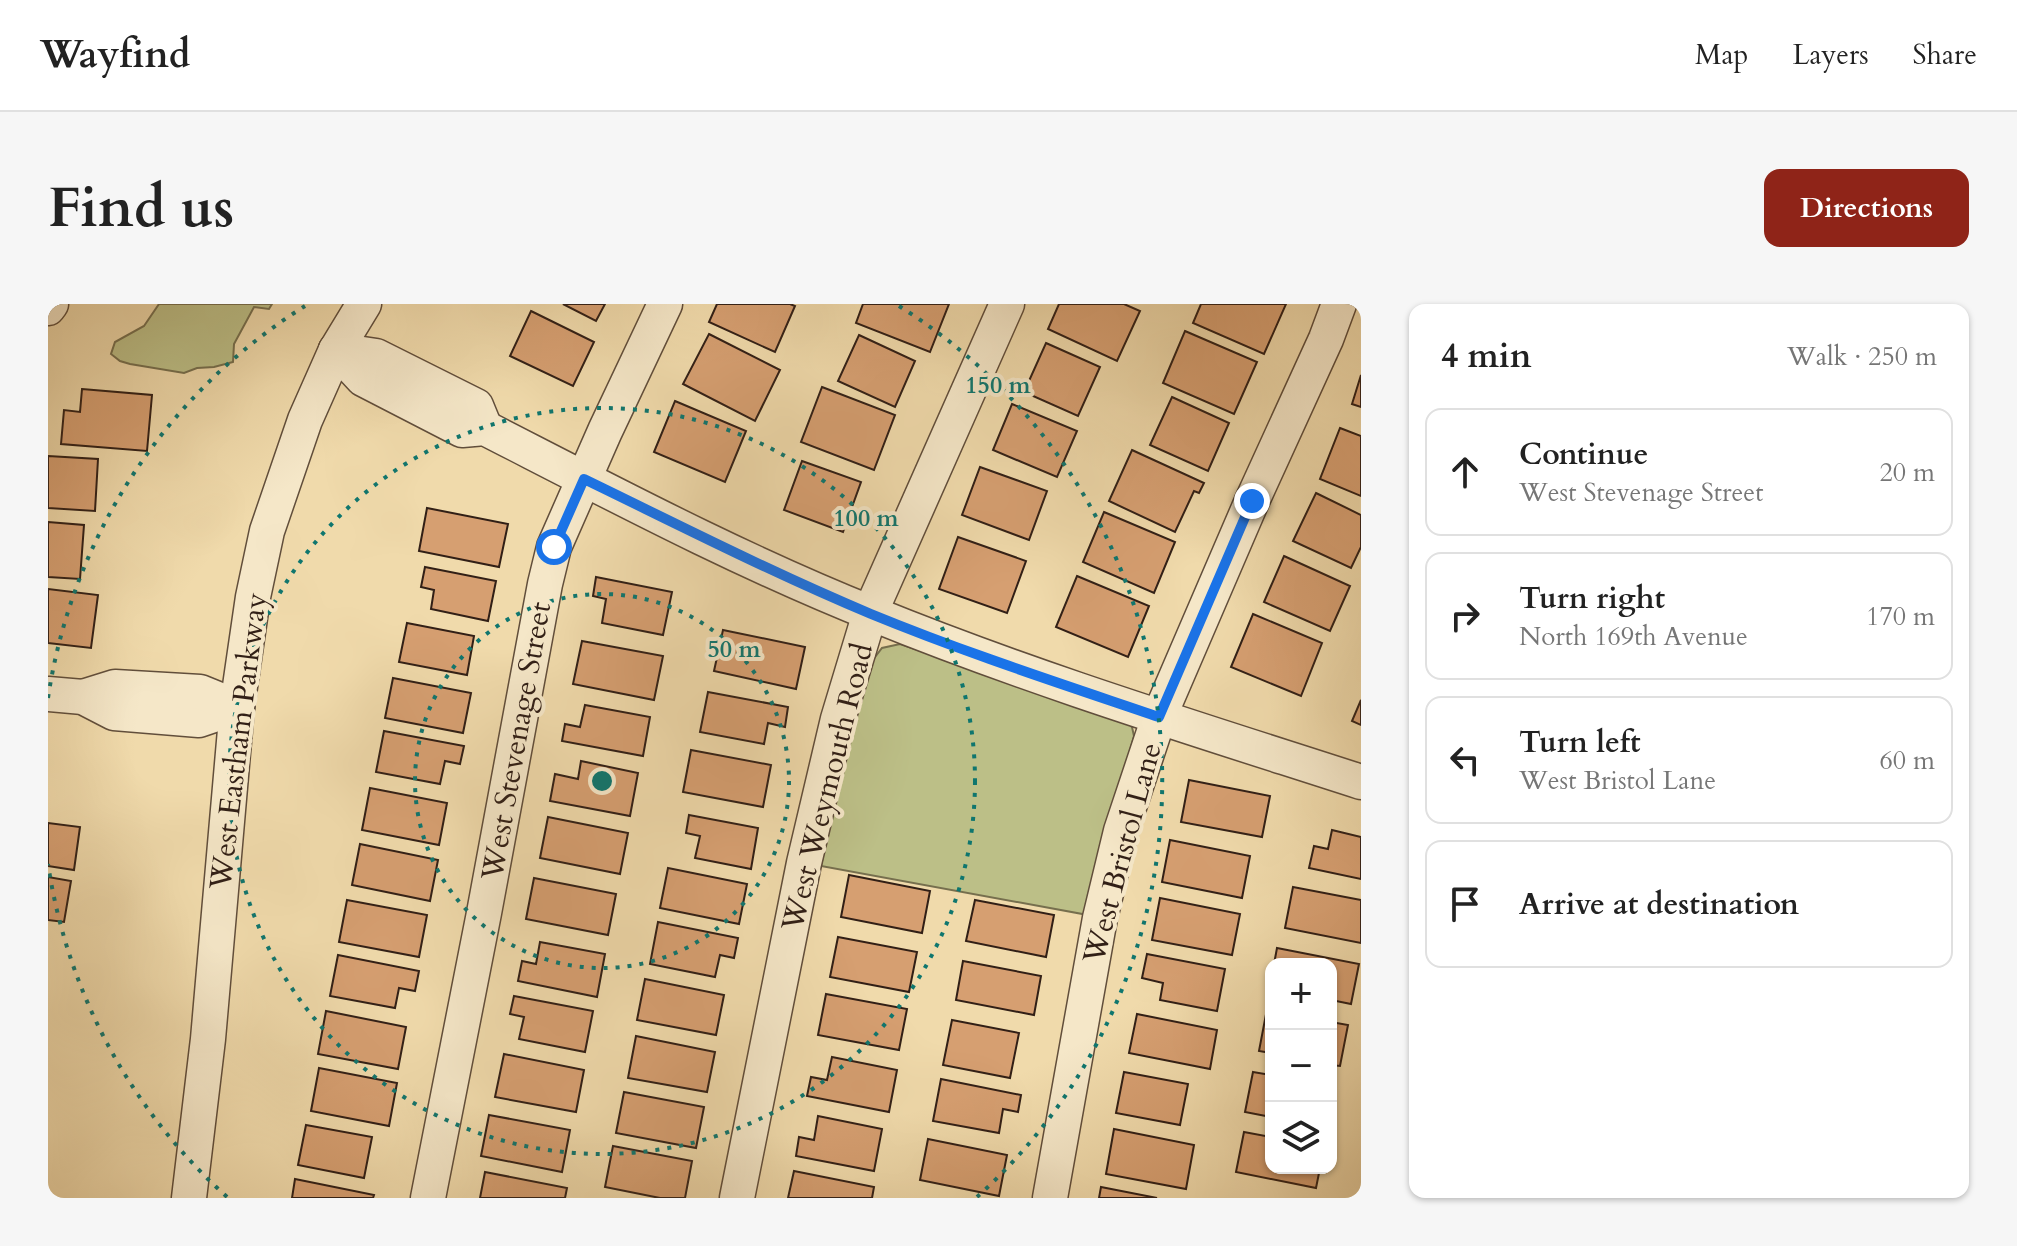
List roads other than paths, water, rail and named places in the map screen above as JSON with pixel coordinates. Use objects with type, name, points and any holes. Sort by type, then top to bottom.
[{"type":"street","name":"West Eastham Parkway","points":[[189,1198],[208,1039],[237,707],[253,597],[267,531],[305,420],[336,350],[364,304]]},
{"type":"street","name":"West Stevenage Street","points":[[428,1198],[554,547],[665,304]]},
{"type":"street","name":"West Weymouth Road","points":[[737,1198],[804,863],[838,719],[870,613],[1007,304]]},
{"type":"street","name":"West Bristol Lane","points":[[1050,1198],[1100,918],[1121,831],[1159,717],[1339,304]]},
{"type":"street","points":[[336,350],[376,356],[476,406],[485,428],[744,557],[870,613],[992,661],[1361,782]]},
{"type":"street","points":[[48,694],[83,697],[115,687],[200,692],[237,707]]}]
